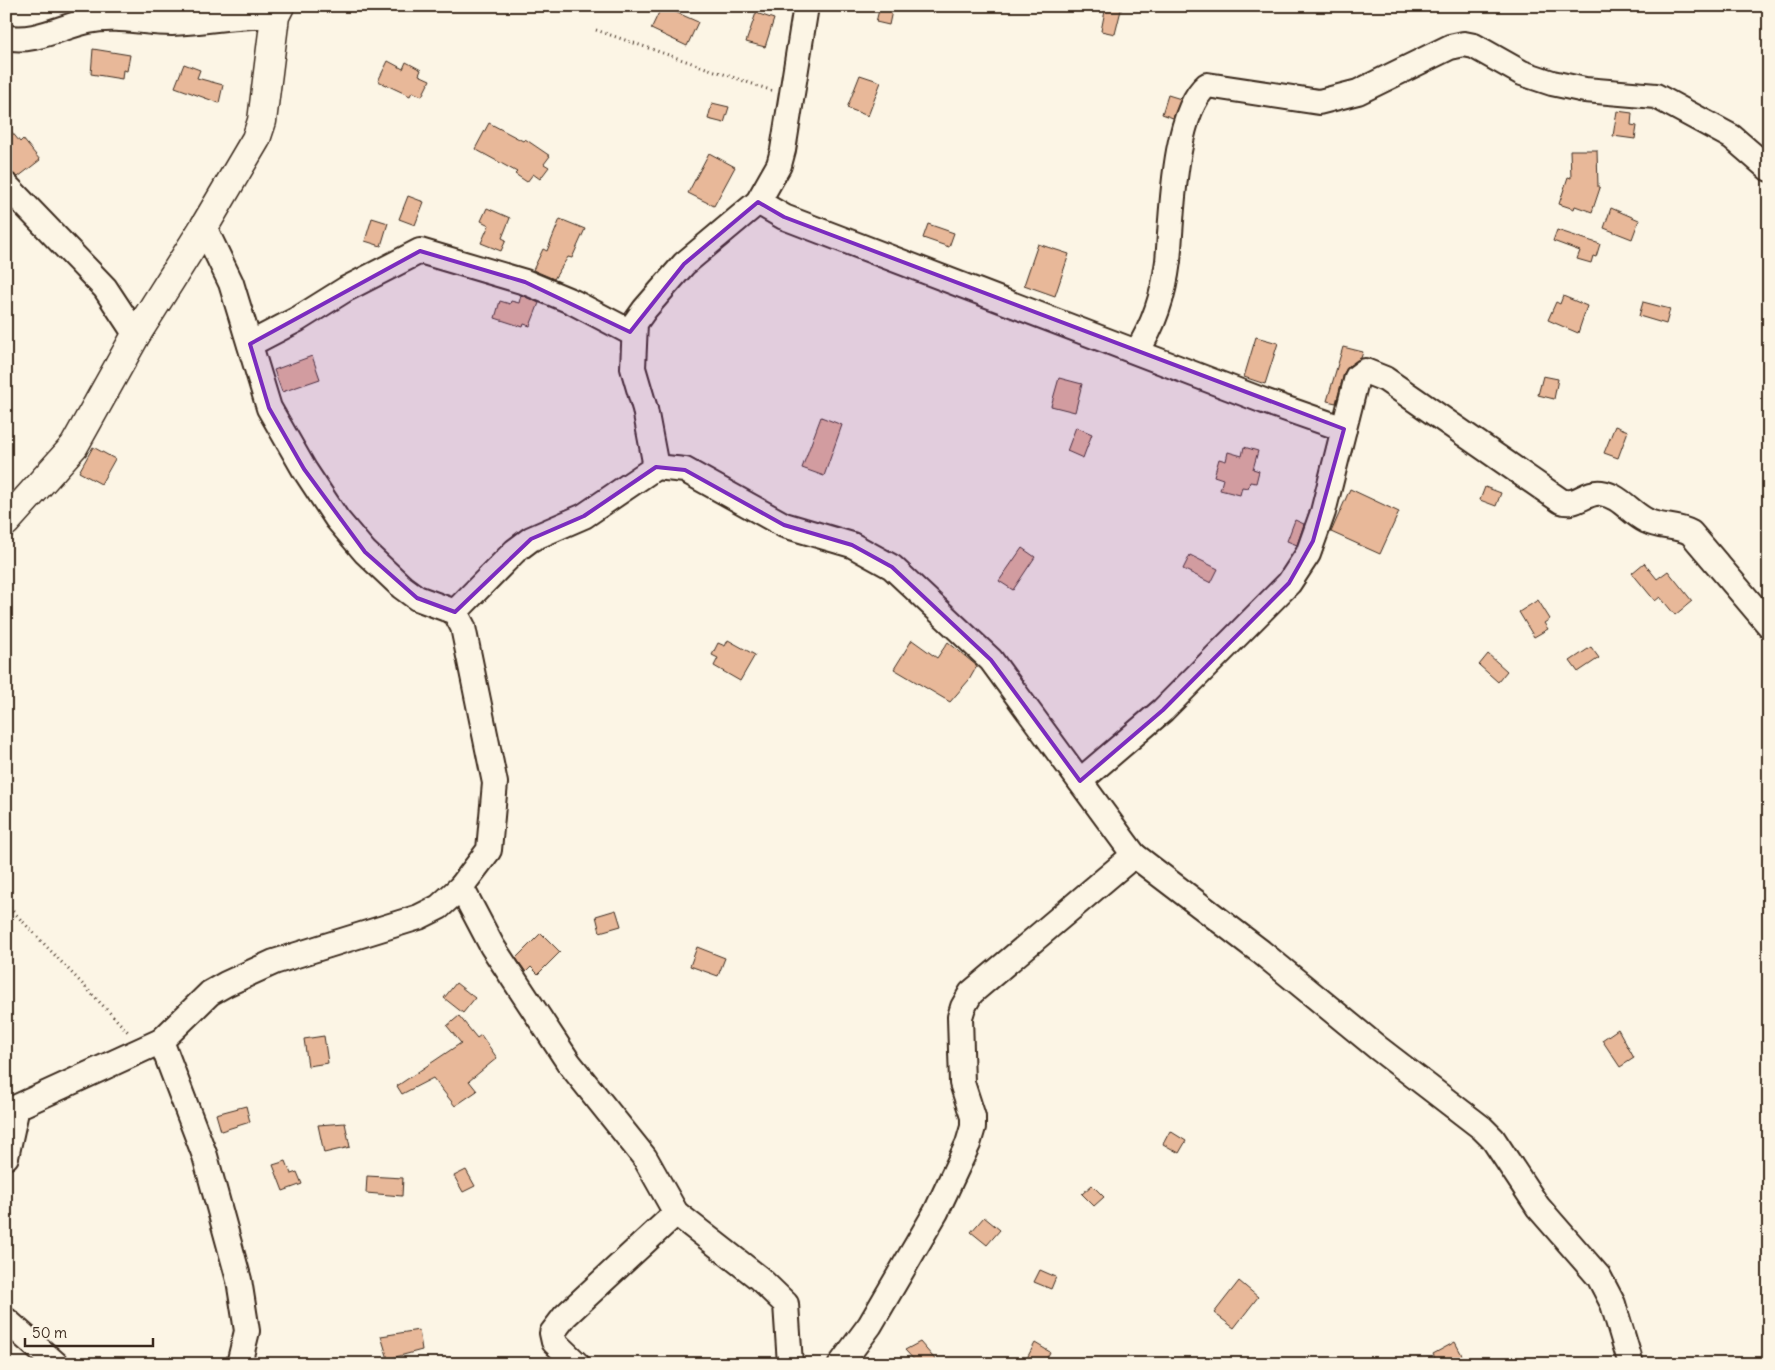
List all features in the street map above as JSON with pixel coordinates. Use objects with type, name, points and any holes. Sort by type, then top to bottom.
[{"type":"main road","points":[[6,522],[74,446],[136,335],[204,227],[256,139],[262,121],[277,11]]},
{"type":"street","points":[[656,467],[645,409],[633,368],[635,323],[684,264],[758,202],[779,165],[806,6]]},
{"type":"street","points":[[6,37],[27,37],[88,21],[113,18],[175,23],[256,15],[277,11]]},
{"type":"street","points":[[1137,351],[1149,332],[1164,283],[1178,149],[1193,104],[1201,89],[1207,85],[1319,102],[1358,92],[1450,47],[1464,44],[1474,46],[1522,73],[1552,82],[1585,90],[1656,96],[1732,137],[1769,169]]},
{"type":"street","points":[[6,185],[105,288],[136,335]]},
{"type":"street","points":[[758,202],[784,217],[1264,401],[1344,429]]},
{"type":"street","points":[[6,1157],[11,1108],[153,1045],[210,993],[226,984],[274,962],[419,917],[439,907],[461,887],[488,850],[495,783],[466,636],[455,612],[417,598],[402,587],[365,552],[337,519],[277,425],[269,408],[231,283],[204,227]]},
{"type":"street","points":[[250,344],[298,319],[354,284],[420,251],[525,282],[573,302],[634,334]]},
{"type":"street","points":[[1080,781],[1163,710],[1289,583],[1308,554],[1313,541],[1358,377],[1365,371],[1375,373],[1561,502],[1572,503],[1584,496],[1601,494],[1623,503],[1645,520],[1659,525],[1682,527],[1692,533],[1769,625]]},
{"type":"street","points":[[455,612],[515,551],[531,538],[584,516],[656,467],[674,467],[685,470],[784,525],[852,545],[882,560],[991,660],[1134,855],[1261,952],[1378,1048],[1488,1134],[1538,1207],[1598,1277],[1613,1304],[1631,1364]]},
{"type":"street","points":[[841,1364],[870,1325],[936,1212],[968,1144],[973,1127],[973,1117],[962,1083],[960,1018],[963,1006],[971,993],[1134,855]]},
{"type":"street","points":[[461,887],[492,946],[569,1062],[645,1158],[676,1213],[759,1278],[786,1304],[790,1364]]},
{"type":"street","points":[[153,1045],[205,1156],[239,1280],[247,1331],[239,1364]]},
{"type":"street","points":[[577,1364],[554,1342],[552,1333],[565,1316],[676,1213]]},
{"type":"street","points":[[6,1320],[56,1364]]},
{"type":"path","points":[[596,30],[790,97]]},
{"type":"path","points":[[6,904],[153,1045]]},
{"type":"highlighted area","points":[[758,202],[784,217],[1344,429],[1313,541],[1289,583],[1163,710],[1080,781],[991,660],[892,567],[852,545],[784,525],[685,470],[656,467],[584,516],[531,539],[455,612],[417,598],[365,552],[304,469],[269,408],[250,344],[420,251],[525,282],[630,332],[684,264]]},
{"type":"building","points":[[662,6],[698,22],[687,46],[651,29]]},
{"type":"building","points":[[880,6],[893,6],[889,25],[876,22]]},
{"type":"building","points":[[1106,6],[1122,6],[1115,34],[1101,31]]},
{"type":"building","points":[[756,13],[774,19],[765,47],[746,42]]},
{"type":"building","points":[[93,49],[130,55],[127,71],[123,70],[122,79],[91,74]]},
{"type":"building","points":[[388,61],[403,69],[406,62],[421,70],[419,75],[430,80],[422,96],[412,92],[410,96],[378,81]]},
{"type":"building","points":[[184,64],[200,70],[197,78],[223,85],[219,103],[175,87]]},
{"type":"building","points":[[860,75],[881,82],[868,116],[847,108]]},
{"type":"building","points":[[1168,95],[1181,99],[1173,118],[1162,114]]},
{"type":"building","points":[[712,103],[729,107],[724,123],[708,119]]},
{"type":"building","points":[[1617,111],[1632,113],[1631,125],[1637,126],[1635,139],[1613,136]]},
{"type":"building","points":[[489,123],[523,141],[525,139],[550,156],[544,164],[549,167],[540,179],[533,174],[527,182],[515,174],[517,172],[475,149]]},
{"type":"building","points":[[6,125],[20,142],[23,139],[40,160],[18,177],[6,169]]},
{"type":"building","points":[[1570,150],[1597,150],[1598,187],[1600,188],[1592,212],[1575,206],[1574,209],[1559,204],[1568,177],[1571,178]]},
{"type":"building","points":[[709,153],[735,167],[714,206],[688,193]]},
{"type":"building","points":[[408,196],[424,202],[415,225],[399,219]]},
{"type":"building","points":[[487,208],[510,218],[502,238],[506,240],[501,251],[481,243],[489,225],[481,221]]},
{"type":"building","points":[[1611,208],[1639,220],[1632,239],[1604,228]]},
{"type":"building","points":[[372,218],[388,223],[381,246],[365,241]]},
{"type":"building","points":[[560,219],[585,229],[572,258],[568,257],[554,279],[533,270],[543,249],[547,251]]},
{"type":"building","points":[[928,224],[954,233],[949,247],[923,238]]},
{"type":"building","points":[[1557,230],[1600,244],[1596,257],[1593,256],[1591,263],[1577,259],[1580,251],[1553,241]]},
{"type":"building","points":[[1038,244],[1069,254],[1055,296],[1024,285]]},
{"type":"building","points":[[521,295],[539,303],[530,326],[524,324],[523,327],[495,318],[500,301],[510,304],[511,301],[519,303]]},
{"type":"building","points":[[1563,296],[1587,306],[1578,333],[1548,320],[1556,302],[1560,304]]},
{"type":"building","points":[[1643,302],[1670,309],[1666,324],[1639,316]]},
{"type":"building","points":[[1256,337],[1278,343],[1265,384],[1244,377]]},
{"type":"building","points":[[1343,347],[1363,352],[1361,358],[1349,366],[1344,373],[1336,403],[1327,401]]},
{"type":"building","points":[[312,356],[320,379],[282,392],[274,370]]},
{"type":"building","points":[[1543,376],[1558,379],[1554,399],[1538,395]]},
{"type":"building","points":[[1059,378],[1082,384],[1075,412],[1051,406]]},
{"type":"building","points":[[821,417],[842,425],[824,476],[802,468]]},
{"type":"building","points":[[1615,426],[1628,431],[1618,458],[1604,453]]},
{"type":"building","points":[[1076,427],[1092,434],[1083,458],[1067,451]]},
{"type":"building","points":[[93,447],[115,459],[101,484],[79,472]]},
{"type":"building","points":[[1244,447],[1258,451],[1253,469],[1259,471],[1256,483],[1250,482],[1248,488],[1242,487],[1240,495],[1220,490],[1223,479],[1214,476],[1219,459],[1226,461],[1228,452],[1242,456]]},
{"type":"building","points":[[1485,487],[1501,493],[1496,506],[1480,500]]},
{"type":"building","points":[[1350,489],[1399,512],[1380,554],[1331,532]]},
{"type":"building","points":[[1295,520],[1304,524],[1297,545],[1287,541]]},
{"type":"building","points":[[1022,548],[1035,557],[1013,590],[999,581]]},
{"type":"building","points":[[1190,555],[1218,569],[1211,583],[1183,569]]},
{"type":"building","points":[[1644,563],[1657,579],[1668,571],[1692,601],[1675,615],[1660,597],[1655,601],[1632,573]]},
{"type":"building","points":[[1538,600],[1550,619],[1544,623],[1548,629],[1534,637],[1519,612]]},
{"type":"building","points":[[728,640],[755,655],[740,681],[714,666],[718,658],[712,655],[718,643],[725,646]]},
{"type":"building","points":[[912,640],[937,658],[948,642],[977,666],[969,680],[950,702],[894,669]]},
{"type":"building","points":[[1591,647],[1599,658],[1578,672],[1570,661]]},
{"type":"building","points":[[1488,654],[1507,671],[1498,682],[1479,665]]},
{"type":"building","points":[[616,910],[621,926],[600,932],[596,916]]},
{"type":"building","points":[[541,933],[560,952],[538,974],[531,967],[526,972],[516,958]]},
{"type":"building","points":[[697,947],[725,958],[718,976],[690,966]]},
{"type":"building","points":[[456,983],[475,998],[463,1013],[444,998]]},
{"type":"building","points":[[459,1016],[477,1038],[481,1035],[497,1058],[469,1081],[477,1091],[455,1106],[433,1078],[402,1094],[397,1086],[461,1043],[447,1026]]},
{"type":"building","points":[[1618,1029],[1634,1058],[1620,1067],[1602,1040]]},
{"type":"building","points":[[324,1036],[328,1063],[308,1066],[304,1039]]},
{"type":"building","points":[[246,1106],[250,1122],[221,1131],[216,1114]]},
{"type":"building","points":[[345,1123],[350,1147],[324,1153],[318,1125]]},
{"type":"building","points":[[1170,1131],[1186,1141],[1179,1153],[1163,1144]]},
{"type":"building","points":[[286,1161],[291,1174],[297,1172],[302,1184],[283,1191],[273,1165]]},
{"type":"building","points":[[466,1170],[475,1186],[463,1192],[454,1176]]},
{"type":"building","points":[[367,1176],[403,1178],[402,1196],[366,1193]]},
{"type":"building","points":[[1092,1185],[1104,1197],[1094,1206],[1082,1194]]},
{"type":"building","points":[[984,1217],[1000,1230],[987,1245],[971,1232]]},
{"type":"building","points":[[1040,1270],[1056,1277],[1051,1289],[1034,1282]]},
{"type":"building","points":[[1239,1281],[1258,1297],[1234,1328],[1214,1313]]},
{"type":"building","points":[[419,1330],[422,1350],[388,1359],[381,1336]]},
{"type":"building","points":[[920,1342],[939,1364],[918,1364],[905,1350]]},
{"type":"building","points":[[1455,1342],[1463,1357],[1452,1364],[1438,1364],[1433,1354]]},
{"type":"building","points":[[1035,1343],[1050,1352],[1044,1364],[1037,1364],[1027,1358]]}]
